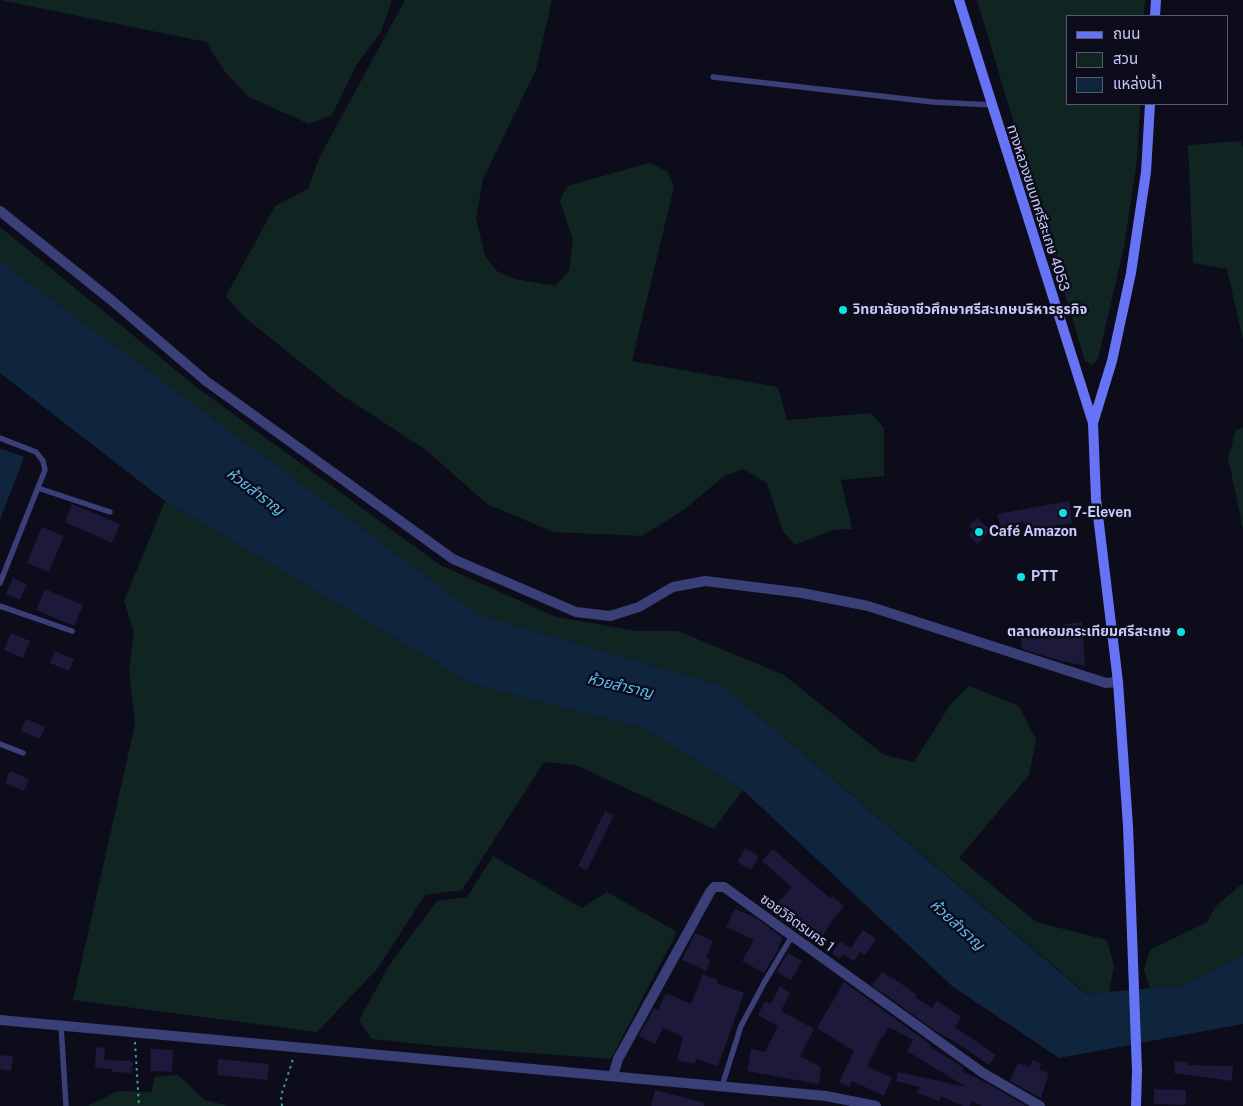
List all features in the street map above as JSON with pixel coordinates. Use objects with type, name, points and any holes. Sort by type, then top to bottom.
[{"type":"street","name":"ทางหลวงชนบทศรีสะเกษ 4053","points":[[959,0],[1093,423]]},
{"type":"street","points":[[1156,0],[1156,15]]},
{"type":"street","points":[[1136,1106],[1137,1071],[1128,826],[1118,682],[1096,498],[1093,423],[1112,361],[1131,273],[1146,172],[1150,105]]},
{"type":"street","points":[[0,211],[110,299],[206,381],[454,559],[576,612],[610,616],[638,607],[673,587],[705,581],[802,592],[868,606],[1106,684],[1118,682]]},
{"type":"street","name":"ซอยวิจิตรนคร 1","points":[[613,1076],[618,1058],[714,886],[724,887],[983,1073],[1040,1106]]},
{"type":"street","points":[[0,1020],[826,1096],[876,1106]]},
{"type":"lane","points":[[713,77],[933,102],[992,105]]},
{"type":"lane","points":[[0,438],[36,452],[43,460],[45,470],[0,583]]},
{"type":"lane","points":[[38,488],[110,512]]},
{"type":"lane","points":[[0,606],[72,631]]},
{"type":"lane","points":[[0,744],[23,753]]},
{"type":"lane","points":[[722,1086],[741,1026],[764,982],[792,936]]},
{"type":"lane","points":[[61,1025],[66,1106]]},
{"type":"path","points":[[134,1032],[139,1106]]},
{"type":"path","points":[[282,1106],[282,1096],[297,1047]]},
{"type":"green space","points":[[0,0],[392,0],[381,32],[357,64],[332,115],[309,124],[249,97],[225,72],[206,42]]},
{"type":"green space","points":[[405,0],[552,0],[536,70],[483,179],[476,218],[485,256],[497,271],[515,279],[555,286],[569,271],[573,240],[560,201],[567,186],[649,163],[667,171],[674,187],[632,361],[778,387],[787,420],[871,413],[884,428],[884,476],[841,480],[852,529],[832,530],[795,545],[783,531],[767,483],[743,469],[724,476],[685,509],[642,536],[553,532],[487,504],[426,450],[340,394],[243,316],[226,296],[275,206],[308,189],[320,156]]},
{"type":"green space","points":[[977,0],[1145,0],[1144,15],[1066,15],[1066,105],[1140,105],[1137,160],[1124,247],[1098,359],[1092,365],[1085,361]]},
{"type":"green space","points":[[1241,141],[1243,149],[1243,340],[1227,269],[1193,263],[1188,145]]},
{"type":"green space","points":[[0,227],[199,389],[440,565],[556,617],[637,631],[678,631],[784,675],[884,755],[914,762],[950,705],[969,686],[1019,706],[1036,740],[1029,775],[959,858],[1036,922],[1107,940],[1114,966],[1109,992],[1087,994],[723,686],[479,615],[0,261]]},
{"type":"green space","points":[[1243,428],[1243,529],[1228,458],[1236,430]]},
{"type":"green space","points":[[165,501],[472,684],[646,729],[743,790],[714,829],[576,765],[544,762],[462,890],[425,895],[378,968],[317,1032],[73,1000],[135,724],[129,671],[134,632],[124,601]]},
{"type":"green space","points":[[493,856],[582,908],[607,892],[677,932],[611,1059],[372,1039],[359,1020],[390,964],[437,901],[467,897]]},
{"type":"green space","points":[[1243,883],[1243,955],[1184,985],[1150,988],[1144,970],[1150,950],[1207,922],[1216,906]]},
{"type":"green space","points":[[178,1075],[205,1100],[229,1106],[88,1106],[118,1091],[151,1092],[155,1077]]},
{"type":"water","name":"ห้วยสำราญ","points":[[0,261],[479,615],[723,686],[1086,994],[1184,985],[1243,955],[1243,1024],[1059,1058],[952,986],[743,790],[646,729],[472,684],[165,501],[0,373]]},
{"type":"water","points":[[0,448],[24,457],[0,520]]},
{"type":"building","points":[[1069,501],[1072,523],[1026,531],[1024,522],[1001,528],[997,514]]},
{"type":"building","points":[[72,504],[120,524],[112,543],[65,522]]},
{"type":"building","name":"Café Amazon","points":[[977,518],[990,530],[978,544],[968,535],[973,530],[969,526]]},
{"type":"building","points":[[42,527],[64,536],[49,572],[27,563]]},
{"type":"building","points":[[13,578],[27,584],[20,600],[6,594]]},
{"type":"building","points":[[45,589],[83,605],[74,626],[36,610]]},
{"type":"building","points":[[1082,622],[1085,666],[1022,649],[1020,631]]},
{"type":"building","points":[[11,633],[30,641],[23,658],[4,650]]},
{"type":"building","points":[[55,651],[74,659],[69,671],[50,663]]},
{"type":"building","points":[[26,719],[45,727],[40,739],[21,731]]},
{"type":"building","points":[[10,771],[29,779],[24,791],[5,783]]},
{"type":"building","points":[[605,811],[614,815],[587,870],[578,866]]},
{"type":"building","points":[[745,848],[759,856],[751,870],[737,862]]},
{"type":"building","points":[[773,849],[830,898],[832,896],[844,906],[828,926],[817,945],[777,917],[781,913],[774,907],[792,887],[762,861]]},
{"type":"building","points":[[735,909],[756,918],[783,938],[764,973],[742,961],[754,940],[726,927]]},
{"type":"building","points":[[863,930],[876,939],[865,955],[860,952],[854,961],[843,954],[840,959],[832,953],[840,941],[851,948]]},
{"type":"building","points":[[695,933],[713,941],[706,958],[710,960],[706,971],[682,960]]},
{"type":"building","points":[[788,953],[802,961],[791,980],[776,972]]},
{"type":"building","points":[[882,972],[917,995],[915,997],[932,1008],[937,1001],[961,1017],[955,1027],[996,1055],[989,1065],[937,1032],[872,985]]},
{"type":"building","points":[[703,974],[718,980],[716,983],[744,993],[718,1066],[696,1059],[695,1064],[677,1060],[683,1037],[663,1028],[655,1044],[639,1036],[654,1008],[658,1010],[666,993],[691,1004]]},
{"type":"building","points":[[844,982],[930,1044],[929,1046],[964,1068],[962,1071],[989,1084],[1026,1106],[982,1106],[972,1101],[970,1106],[963,1106],[941,1096],[939,1101],[917,1093],[920,1087],[896,1081],[898,1072],[966,1087],[907,1051],[913,1040],[889,1027],[882,1036],[867,1066],[892,1078],[884,1096],[852,1081],[849,1087],[839,1082],[854,1051],[817,1028]]},
{"type":"building","points":[[780,986],[790,993],[781,1011],[814,1029],[800,1056],[821,1067],[819,1084],[747,1071],[751,1049],[765,1052],[778,1026],[758,1015],[765,1001],[771,1004]]},
{"type":"building","points":[[96,1047],[105,1048],[104,1060],[133,1061],[132,1073],[112,1072],[112,1069],[95,1068]]},
{"type":"building","points":[[151,1049],[173,1050],[172,1072],[150,1071]]},
{"type":"building","points":[[0,1055],[13,1056],[11,1071],[0,1069]]},
{"type":"building","points":[[218,1059],[269,1064],[267,1080],[217,1075]]},
{"type":"building","points":[[1032,1060],[1041,1064],[1039,1070],[1049,1073],[1041,1098],[1010,1081],[1018,1063],[1030,1067]]},
{"type":"building","points":[[1175,1061],[1187,1062],[1187,1065],[1233,1066],[1232,1081],[1174,1073]]},
{"type":"building","points":[[1154,1089],[1186,1090],[1186,1105],[1154,1104]]},
{"type":"building","points":[[655,1090],[705,1103],[704,1106],[651,1106]]},
{"type":"place","name":"วิทยาลัยอาชีวศึกษาศรีสะเกษบริหารธุรกิจ","points":[[843,310]]},
{"type":"place","name":"7-Eleven","points":[[1063,513]]},
{"type":"place","name":"Café Amazon","points":[[979,532]]},
{"type":"place","name":"PTT","points":[[1021,577]]},
{"type":"place","name":"ตลาดหอมกระเทียมศรีสะเกษ","points":[[1181,632]]}]
